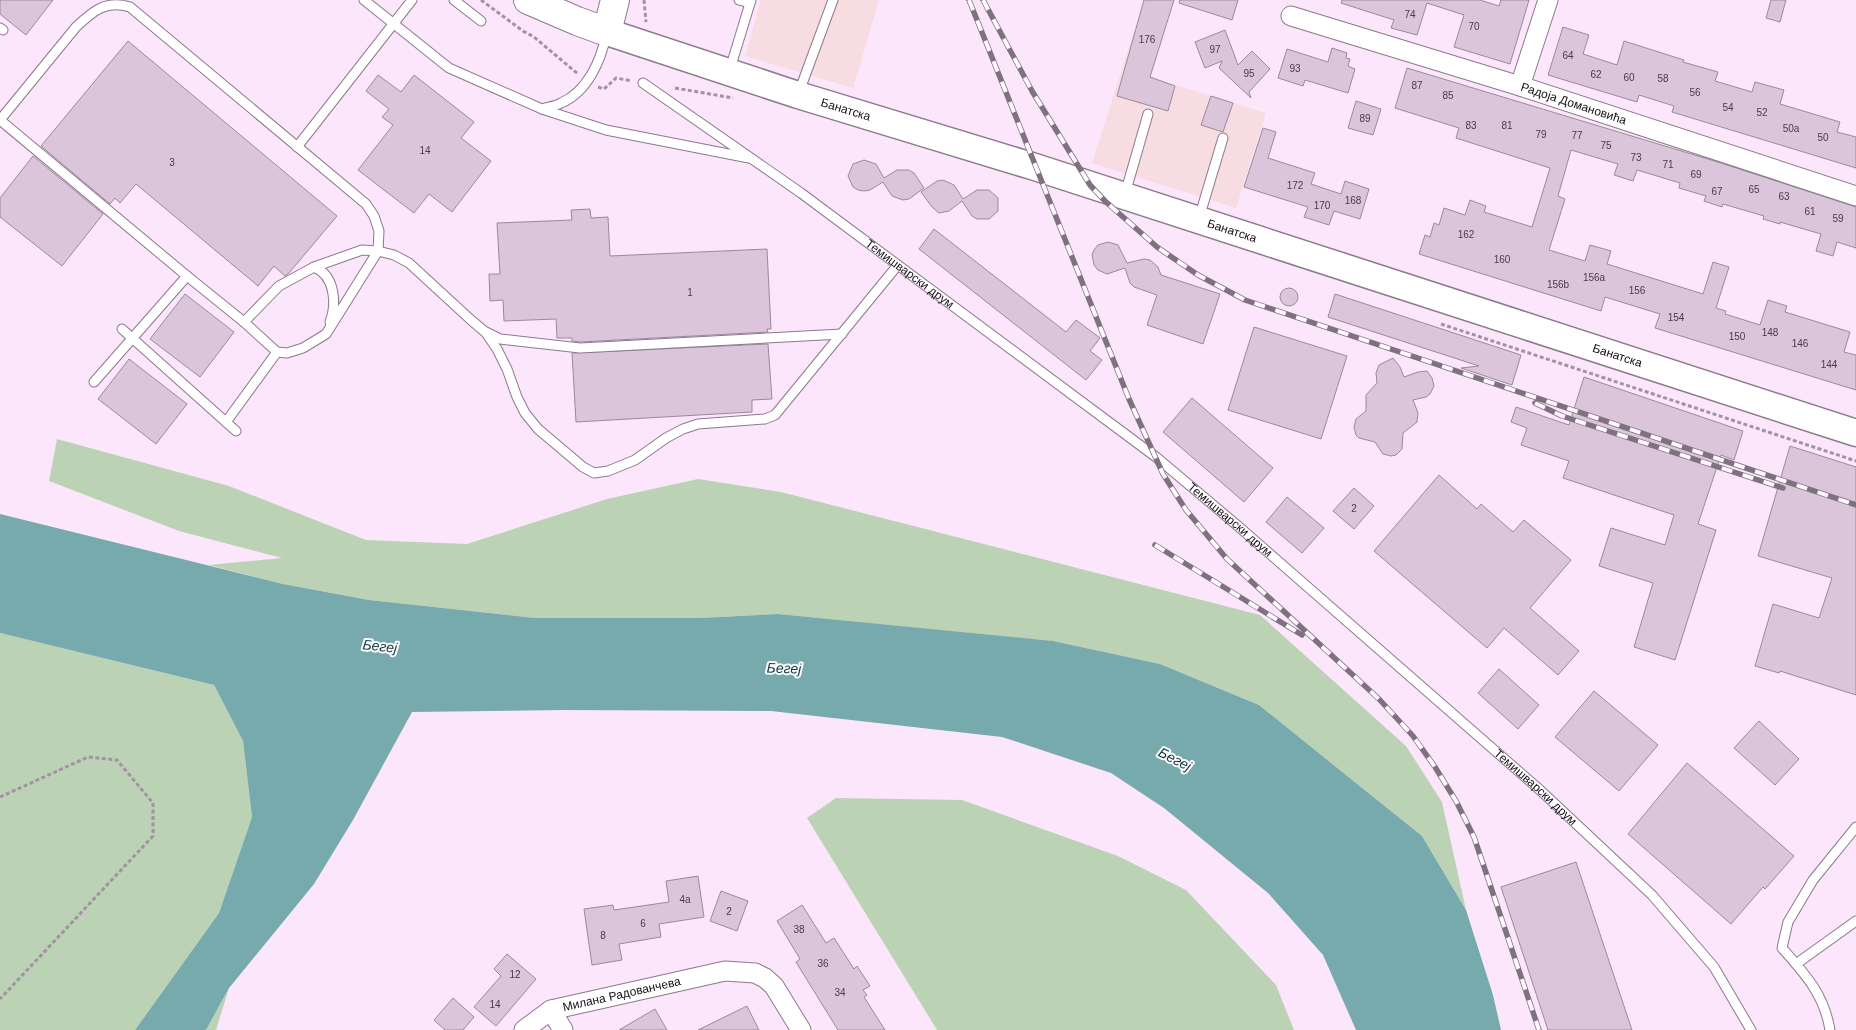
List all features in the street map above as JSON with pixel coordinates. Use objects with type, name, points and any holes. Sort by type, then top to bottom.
[{"type":"main road","points":[[528,0],[607,32],[615,0]]},
{"type":"main road","name":"Банатска","points":[[607,32],[798,95],[1035,167],[1856,433]]},
{"type":"street","points":[[1520,86],[1548,0]]},
{"type":"street","name":"Радоја Домановића","points":[[1291,16],[1520,86],[1856,196]]},
{"type":"street","name":"Милана Радованчева","points":[[524,1030],[551,1010],[725,971],[755,973],[765,978],[774,986],[801,1030]]},
{"type":"street","points":[[551,1010],[563,1030]]},
{"type":"lane","points":[[364,0],[449,68],[542,109],[606,130],[754,159]]},
{"type":"lane","points":[[297,147],[412,0]]},
{"type":"lane","points":[[454,0],[481,21]]},
{"type":"lane","points":[[729,72],[750,2],[739,0]]},
{"type":"lane","points":[[798,95],[833,0]]},
{"type":"lane","points":[[120,4],[130,7],[297,147],[366,204],[374,216],[379,231],[378,251],[326,334],[303,348],[287,353],[277,352],[244,322],[0,120],[76,26],[97,9],[108,5],[120,4]]},
{"type":"lane","points":[[542,109],[562,103],[580,91],[596,65],[607,32]]},
{"type":"lane","name":"Темишварски друм","points":[[643,83],[754,159],[1156,457],[1245,532],[1540,790],[1652,895],[1714,968],[1751,1030]]},
{"type":"lane","points":[[1124,197],[1148,114]]},
{"type":"lane","points":[[1198,221],[1223,138]]},
{"type":"lane","points":[[244,322],[279,286],[314,267],[362,250],[394,254],[409,263],[484,331],[497,349],[525,413],[538,429],[584,468],[594,473],[608,471],[636,460],[666,438],[698,424],[765,419],[775,415],[897,266]]},
{"type":"lane","points":[[314,267],[322,270],[328,277],[334,299],[332,316],[326,334]]},
{"type":"lane","points":[[94,382],[187,276]]},
{"type":"lane","points":[[122,329],[236,431]]},
{"type":"lane","points":[[484,331],[500,338],[580,348],[842,334]]},
{"type":"lane","points":[[226,422],[277,352]]},
{"type":"lane","points":[[1830,1030],[1827,1016],[1810,980],[1782,948],[1788,922],[1813,880],[1856,827]]},
{"type":"lane","points":[[1796,964],[1856,921]]},
{"type":"path","points":[[482,0],[534,37],[587,81],[604,89],[616,78],[734,98]]},
{"type":"path","points":[[640,0],[644,2]]},
{"type":"path","points":[[1440,323],[1856,461]]},
{"type":"path","points":[[0,797],[88,757],[117,760],[153,803],[153,836],[0,999]]},
{"type":"shaded area","points":[[761,0],[879,0],[853,88],[745,56]]},
{"type":"shaded area","points":[[1144,0],[1174,0],[1150,77],[1266,113],[1236,208],[1092,163]]},
{"type":"shaded area","points":[[57,439],[229,486],[366,540],[467,544],[607,499],[698,479],[781,492],[1260,615],[1406,746],[1442,802],[1466,910],[1422,836],[1355,782],[1259,705],[1160,664],[1052,641],[778,614],[700,618],[535,618],[369,600],[283,584],[209,565],[282,558],[179,531],[49,481]]},
{"type":"shaded area","points":[[0,633],[214,685],[243,741],[252,817],[219,913],[135,1030],[0,1030]]},
{"type":"shaded area","points":[[836,798],[962,800],[1118,856],[1186,890],[1276,985],[1294,1030],[937,1030],[807,818]]},
{"type":"shaded area","points":[[229,988],[216,1030],[206,1030]]},
{"type":"water","name":"Бегеј","points":[[0,514],[283,584],[369,600],[535,618],[700,618],[778,614],[1053,641],[1160,664],[1259,705],[1422,836],[1466,910],[1493,995],[1501,1030],[1356,1030],[1323,955],[1268,893],[1164,808],[1111,773],[1002,737],[771,711],[563,710],[412,712],[353,820],[314,884],[229,988],[206,1030],[135,1030],[219,913],[252,817],[243,741],[214,685],[0,633]]},
{"type":"building","points":[[0,0],[53,0],[26,35],[0,14]]},
{"type":"building","points":[[1144,0],[1174,0],[1150,77],[1175,86],[1168,111],[1117,96]]},
{"type":"building","points":[[1180,0],[1238,0],[1232,20],[1179,3]]},
{"type":"building","points":[[1342,0],[1480,0],[1499,6],[1501,0],[1529,0],[1510,64],[1454,47],[1464,15],[1427,3],[1417,35],[1391,28],[1394,20],[1341,3]]},
{"type":"building","points":[[1771,0],[1786,0],[1780,22],[1766,18]]},
{"type":"building","points":[[1563,27],[1589,35],[1583,54],[1617,65],[1624,41],[1718,72],[1715,81],[1752,92],[1755,82],[1784,90],[1780,104],[1840,122],[1837,132],[1856,137],[1856,168],[1672,112],[1674,106],[1639,95],[1637,102],[1548,75]]},
{"type":"building","points":[[1225,30],[1238,65],[1252,51],[1270,69],[1249,92],[1251,98],[1219,68],[1222,61],[1205,68],[1195,42]]},
{"type":"building","points":[[128,41],[337,216],[285,276],[274,266],[258,286],[136,184],[120,203],[115,198],[110,204],[41,146]]},
{"type":"building","points":[[1332,48],[1347,53],[1346,58],[1350,59],[1348,66],[1355,69],[1348,93],[1305,80],[1303,86],[1278,78],[1287,49],[1328,62]]},
{"type":"building","points":[[1407,68],[1721,163],[1856,207],[1856,248],[1837,242],[1833,256],[1816,251],[1821,234],[1763,219],[1764,216],[1723,204],[1722,207],[1704,201],[1706,196],[1679,188],[1680,183],[1637,170],[1633,181],[1614,175],[1618,164],[1571,150],[1558,196],[1565,199],[1549,250],[1585,261],[1590,245],[1611,251],[1607,264],[1703,294],[1713,262],[1729,267],[1716,308],[1726,311],[1725,314],[1760,325],[1768,300],[1787,306],[1785,312],[1850,332],[1844,352],[1856,355],[1856,390],[1655,328],[1660,314],[1605,297],[1601,311],[1419,254],[1425,235],[1430,237],[1434,223],[1439,225],[1444,208],[1465,215],[1470,200],[1486,206],[1484,212],[1532,227],[1550,168],[1456,138],[1459,128],[1395,108]]},
{"type":"building","points":[[378,75],[401,92],[414,75],[474,122],[461,138],[491,161],[452,212],[429,194],[414,213],[358,170],[393,125],[382,117],[389,109],[366,91]]},
{"type":"building","points":[[1211,96],[1233,103],[1223,132],[1201,125]]},
{"type":"building","points":[[1356,101],[1381,109],[1373,135],[1348,128]]},
{"type":"building","points":[[1263,128],[1276,132],[1268,158],[1315,173],[1311,184],[1341,194],[1345,181],[1369,189],[1360,219],[1334,211],[1329,225],[1304,217],[1308,207],[1244,187]]},
{"type":"building","points":[[33,156],[103,214],[62,266],[0,217],[0,198]]},
{"type":"building","points":[[864,160],[876,164],[884,178],[897,170],[909,170],[914,173],[924,188],[909,199],[903,200],[892,196],[883,182],[870,190],[858,190],[853,187],[848,176],[853,164]]},
{"type":"building","points":[[943,180],[954,185],[963,199],[977,190],[989,190],[998,198],[998,211],[989,219],[977,219],[972,216],[962,201],[949,211],[939,213],[921,192],[937,181]]},
{"type":"building","points":[[590,209],[591,218],[608,217],[610,256],[767,249],[771,329],[767,329],[768,332],[580,342],[572,341],[572,338],[557,338],[556,319],[504,321],[503,300],[490,301],[489,274],[500,274],[497,223],[572,220],[571,210]]},
{"type":"building","points":[[934,229],[1066,332],[1076,320],[1100,338],[1090,351],[1102,360],[1086,380],[919,249]]},
{"type":"building","points":[[1108,242],[1118,245],[1127,263],[1144,259],[1150,260],[1158,267],[1161,275],[1220,294],[1203,344],[1147,325],[1157,295],[1134,287],[1130,283],[1125,268],[1107,274],[1098,270],[1094,265],[1092,255],[1094,250],[1098,245]]},
{"type":"building","points":[[1289,288],[1295,291],[1298,297],[1295,303],[1289,306],[1283,303],[1280,297],[1283,291]]},
{"type":"building","points":[[185,294],[234,332],[200,377],[150,339]]},
{"type":"building","points":[[1335,294],[1521,355],[1512,385],[1461,368],[1479,366],[1328,317]]},
{"type":"building","points":[[1254,327],[1347,356],[1321,439],[1228,410]]},
{"type":"building","points":[[768,344],[772,399],[752,400],[752,412],[576,422],[572,353]]},
{"type":"building","points":[[1393,358],[1400,367],[1404,377],[1427,371],[1432,378],[1434,386],[1426,397],[1413,400],[1418,413],[1417,422],[1403,433],[1402,449],[1396,455],[1391,456],[1383,454],[1375,442],[1359,438],[1354,427],[1356,419],[1366,411],[1366,395],[1377,383],[1376,373],[1379,365]]},
{"type":"building","points":[[129,359],[187,404],[156,444],[98,399]]},
{"type":"building","points":[[1584,377],[1743,431],[1734,460],[1721,455],[1698,524],[1716,530],[1675,660],[1634,647],[1653,583],[1599,566],[1611,528],[1665,545],[1674,515],[1563,478],[1569,461],[1521,445],[1527,428],[1511,422],[1516,407],[1569,425]]},
{"type":"building","points":[[1192,398],[1273,468],[1244,502],[1163,432]]},
{"type":"building","points":[[1790,446],[1856,467],[1856,695],[1780,671],[1779,673],[1755,666],[1773,604],[1819,618],[1832,578],[1758,556]]},
{"type":"building","points":[[1439,475],[1477,509],[1481,504],[1513,532],[1524,520],[1571,560],[1530,608],[1579,651],[1558,675],[1504,628],[1487,648],[1374,551]]},
{"type":"building","points":[[1354,488],[1374,506],[1354,529],[1333,511]]},
{"type":"building","points":[[1287,497],[1324,528],[1302,553],[1266,522]]},
{"type":"building","points":[[1499,669],[1539,705],[1518,729],[1478,693]]},
{"type":"building","points":[[1594,691],[1658,745],[1619,791],[1555,737]]},
{"type":"building","points":[[1759,721],[1799,759],[1775,785],[1734,748]]},
{"type":"building","points":[[1687,763],[1794,856],[1765,889],[1763,887],[1731,924],[1628,834]]},
{"type":"building","points":[[1576,862],[1632,1030],[1548,1030],[1501,887]]},
{"type":"building","points":[[698,876],[704,917],[659,924],[661,937],[619,944],[622,960],[592,965],[584,909],[613,905],[614,910],[669,902],[666,881]]},
{"type":"building","points":[[721,891],[748,901],[737,931],[710,921]]},
{"type":"building","points":[[802,905],[826,943],[834,938],[854,969],[857,966],[870,986],[863,990],[867,995],[864,997],[885,1030],[838,1030],[796,962],[800,959],[777,921]]},
{"type":"building","points":[[507,954],[536,979],[496,1026],[474,1007],[501,976],[494,969]]},
{"type":"building","points":[[453,998],[474,1017],[463,1030],[445,1030],[434,1020]]},
{"type":"building","points":[[747,1006],[759,1030],[698,1030]]},
{"type":"building","points":[[655,1009],[667,1030],[619,1030]]},
{"type":"railway","points":[[969,0],[1129,399],[1163,474],[1186,510],[1227,559],[1379,699],[1413,736],[1435,767],[1456,801],[1474,837],[1539,1030]]},
{"type":"railway","points":[[983,0],[1032,91],[1090,185],[1105,201],[1157,247],[1198,275],[1245,300],[1856,505]]},
{"type":"railway","points":[[1535,403],[1562,416],[1783,488]]},
{"type":"railway","points":[[1155,545],[1302,635]]}]
